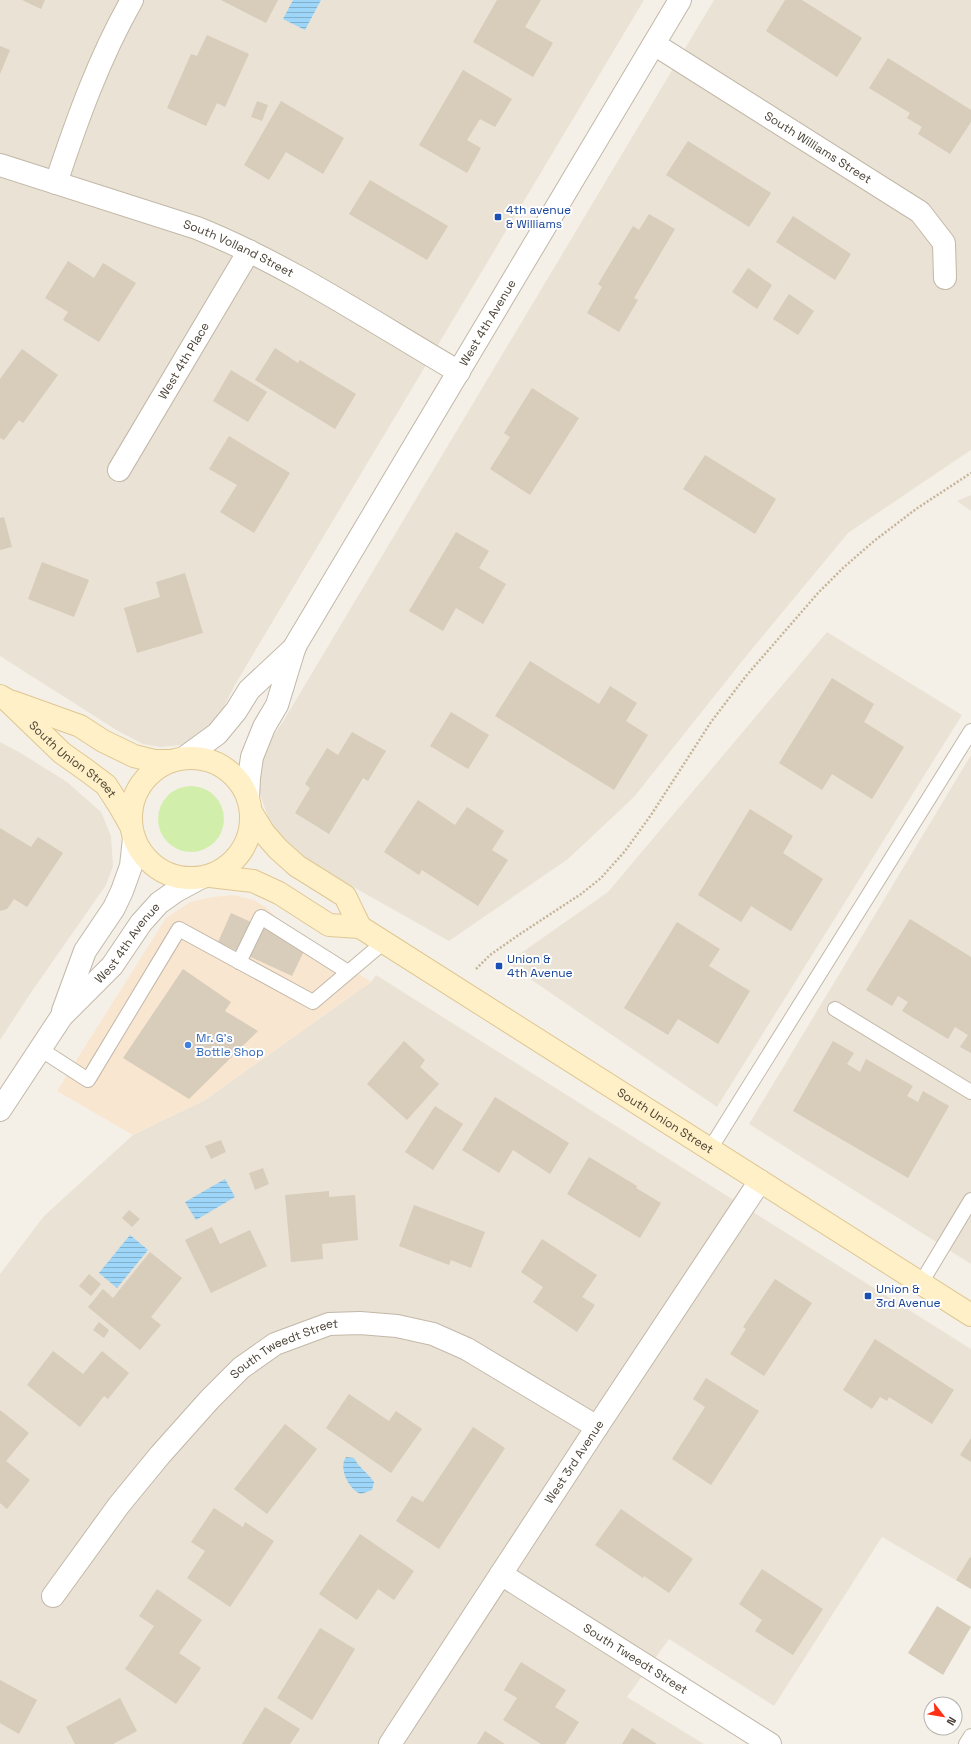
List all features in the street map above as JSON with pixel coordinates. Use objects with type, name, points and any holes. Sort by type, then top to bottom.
[{"type":"main road","name":"South Union Street","points":[[3,698],[80,726],[104,741],[134,756],[154,761],[177,760]]},
{"type":"main road","name":"South Union Street","points":[[3,698],[62,753],[106,786],[119,805],[132,832]]},
{"type":"main road","points":[[200,759],[216,764],[230,772],[241,784],[250,806],[264,833],[278,849],[297,866],[346,896],[360,926],[329,925],[279,893],[253,881],[205,877],[183,878],[167,874],[153,865],[142,853],[132,832],[131,810],[136,794],[144,780],[156,769],[177,760],[200,759]]},
{"type":"main road","points":[[205,877],[226,867],[239,855],[245,843],[250,806]]},
{"type":"main road","name":"South Union Street","points":[[360,926],[971,1315]]},
{"type":"street","points":[[56,184],[77,120],[100,64],[132,0]]},
{"type":"street","name":"West 4th Avenue","points":[[250,806],[248,778],[252,757],[264,727],[277,705],[295,646],[680,0]]},
{"type":"street","name":"South Williams Street","points":[[654,44],[920,212],[944,243],[945,278]]},
{"type":"street","name":"South Volland Street","points":[[0,165],[196,228],[249,251],[282,268],[459,372]]},
{"type":"street","name":"West 4th Place","points":[[119,470],[249,251]]},
{"type":"street","name":"West 4th Avenue","points":[[177,760],[217,734],[236,711],[249,690],[295,646]]},
{"type":"street","name":"West 4th Avenue","points":[[62,1016],[85,951],[114,908],[122,891],[130,866],[132,832]]},
{"type":"street","name":"West 4th Avenue","points":[[0,1110],[62,1016],[112,966],[141,923],[159,903],[176,891],[205,877]]},
{"type":"street","name":"West 3rd Avenue","points":[[390,1744],[760,1181]]},
{"type":"street","name":"South Tweedt Street","points":[[53,1596],[119,1505],[160,1455],[210,1399],[241,1368],[275,1344],[329,1324],[360,1323],[397,1326],[433,1334],[467,1349],[597,1427]]},
{"type":"street","name":"South Tweedt Street","points":[[501,1574],[770,1744]]},
{"type":"lane","points":[[710,1149],[971,731]]},
{"type":"lane","points":[[239,962],[261,917],[348,972]]},
{"type":"lane","points":[[40,1049],[88,1080],[179,929],[313,1002],[384,942]]},
{"type":"lane","points":[[835,1009],[971,1092]]},
{"type":"lane","points":[[921,1283],[971,1200]]},
{"type":"lane","points":[[966,1744],[971,1736]]},
{"type":"path","points":[[457,988],[490,956],[520,934],[581,894],[601,878],[625,851],[651,815],[711,722],[746,676],[818,593],[843,568],[874,541],[916,509],[971,472]]},
{"type":"shaded area","points":[[0,0],[644,0],[236,683],[220,714],[204,734],[183,745],[160,747],[143,744],[118,731],[0,656]]},
{"type":"shaded area","points":[[714,0],[971,0],[971,450],[848,533],[743,660],[634,797],[568,859],[449,941],[311,863],[281,839],[269,820],[260,794],[260,767],[271,739],[284,720]]},
{"type":"shaded area","points":[[971,495],[971,511],[957,501]]},
{"type":"shaded area","points":[[827,632],[962,715],[717,1107],[507,963],[608,892]]},
{"type":"shaded area","points":[[0,742],[67,782],[101,812],[111,836],[113,866],[106,885],[30,994],[0,1040]]},
{"type":"shaded area","points":[[971,755],[971,1264],[749,1124]]},
{"type":"shaded area","points":[[233,895],[254,900],[267,908],[283,925],[371,982],[205,1100],[133,1135],[57,1091],[166,918],[190,902],[212,897]]},
{"type":"shaded area","points":[[376,975],[971,1349],[971,1589],[882,1537],[774,1706],[669,1639],[627,1697],[704,1744],[0,1744],[0,1274],[44,1216],[133,1135],[205,1100],[371,982]]},
{"type":"green space","points":[[191,786],[204,789],[214,796],[221,806],[224,819],[221,832],[214,842],[204,849],[191,852],[178,849],[168,842],[161,832],[158,819],[161,806],[168,796],[178,789]]},
{"type":"water","points":[[293,0],[321,0],[305,30],[283,19]]},
{"type":"water","points":[[225,1179],[235,1197],[196,1220],[185,1202]]},
{"type":"water","points":[[130,1235],[148,1250],[117,1288],[99,1273]]},
{"type":"water","points":[[346,1457],[354,1458],[372,1479],[374,1482],[372,1490],[361,1494],[352,1488],[346,1478],[343,1467]]},
{"type":"building","points":[[22,0],[45,0],[41,9]]},
{"type":"building","points":[[221,0],[278,0],[266,23]]},
{"type":"building","points":[[497,0],[541,0],[525,27],[553,43],[533,77],[473,42]]},
{"type":"building","points":[[785,0],[802,0],[862,38],[837,77],[766,31]]},
{"type":"building","points":[[207,35],[249,54],[225,107],[217,103],[206,126],[167,108],[191,54],[197,56]]},
{"type":"building","points":[[0,46],[10,50],[0,74]]},
{"type":"building","points":[[888,58],[971,110],[971,122],[950,154],[918,134],[922,127],[907,118],[910,113],[869,88]]},
{"type":"building","points":[[463,70],[512,99],[495,127],[480,119],[467,140],[481,148],[467,173],[419,145]]},
{"type":"building","points":[[257,101],[268,105],[262,121],[251,117]]},
{"type":"building","points":[[281,101],[344,138],[323,174],[286,152],[269,180],[244,165]]},
{"type":"building","points":[[688,141],[771,193],[749,227],[666,175]]},
{"type":"building","points":[[370,180],[448,226],[427,260],[349,214]]},
{"type":"building","points":[[649,214],[675,229],[634,298],[638,300],[619,332],[587,313],[602,287],[598,284],[633,226],[639,230]]},
{"type":"building","points":[[793,216],[851,254],[835,280],[776,242]]},
{"type":"building","points":[[68,261],[94,278],[103,263],[136,283],[99,342],[63,320],[68,312],[45,298]]},
{"type":"building","points":[[748,268],[772,285],[757,309],[732,292]]},
{"type":"building","points":[[789,294],[814,311],[798,335],[773,319]]},
{"type":"building","points":[[275,348],[298,363],[300,360],[356,394],[335,429],[255,380]]},
{"type":"building","points":[[22,349],[58,375],[23,423],[19,420],[4,440],[0,438],[0,379]]},
{"type":"building","points":[[231,370],[267,392],[248,422],[213,401]]},
{"type":"building","points":[[532,388],[579,418],[530,495],[490,469],[510,437],[504,433]]},
{"type":"building","points":[[229,436],[290,473],[254,533],[220,512],[237,485],[209,469]]},
{"type":"building","points":[[705,455],[776,499],[755,534],[683,489]]},
{"type":"building","points":[[4,517],[12,547],[0,550],[0,518]]},
{"type":"building","points":[[456,532],[489,551],[479,568],[506,584],[483,624],[456,608],[443,631],[409,611]]},
{"type":"building","points":[[42,562],[89,580],[74,617],[28,599]]},
{"type":"building","points":[[185,573],[203,633],[137,653],[124,608],[160,597],[156,582]]},
{"type":"building","points":[[530,661],[599,704],[610,686],[637,703],[626,721],[648,735],[614,790],[495,716]]},
{"type":"building","points":[[832,678],[874,704],[864,722],[904,747],[872,799],[832,774],[822,790],[779,763]]},
{"type":"building","points":[[451,712],[489,735],[468,769],[430,746]]},
{"type":"building","points":[[352,732],[386,751],[368,781],[363,778],[329,834],[295,813],[310,788],[305,784],[327,748],[338,755]]},
{"type":"building","points":[[418,800],[455,825],[467,807],[504,831],[492,850],[508,860],[478,906],[422,870],[419,875],[384,852]]},
{"type":"building","points":[[750,809],[793,836],[783,853],[823,879],[791,931],[751,906],[741,922],[698,895]]},
{"type":"building","points":[[0,828],[31,847],[38,837],[63,853],[27,907],[14,899],[7,909],[0,911]]},
{"type":"building","points":[[231,913],[306,947],[292,976],[218,942]]},
{"type":"building","points":[[910,919],[971,957],[971,1053],[960,1047],[968,1035],[955,1027],[948,1039],[902,1011],[908,1002],[898,996],[892,1006],[866,990]]},
{"type":"building","points":[[677,922],[720,949],[709,966],[750,991],[718,1044],[678,1019],[668,1035],[624,1008]]},
{"type":"building","name":"Mr. G's Bottle Shop","points":[[183,969],[231,1002],[225,1011],[258,1031],[189,1099],[123,1058]]},
{"type":"building","points":[[404,1041],[425,1060],[420,1067],[439,1084],[407,1120],[367,1084]]},
{"type":"building","points":[[833,1041],[854,1053],[847,1064],[860,1072],[866,1059],[913,1086],[907,1096],[918,1102],[923,1091],[949,1106],[908,1178],[793,1111]]},
{"type":"building","points":[[495,1097],[569,1143],[550,1174],[513,1150],[499,1173],[462,1150]]},
{"type":"building","points":[[435,1106],[463,1124],[433,1170],[405,1152]]},
{"type":"building","points":[[221,1140],[226,1152],[211,1159],[205,1146]]},
{"type":"building","points":[[589,1157],[637,1186],[636,1188],[661,1203],[640,1238],[567,1194]]},
{"type":"building","points":[[263,1168],[269,1184],[255,1190],[249,1173]]},
{"type":"building","points":[[329,1191],[329,1197],[355,1195],[358,1240],[322,1244],[323,1259],[291,1262],[285,1195]]},
{"type":"building","points":[[414,1205],[485,1232],[471,1268],[451,1260],[449,1265],[399,1246]]},
{"type":"building","points":[[129,1210],[140,1219],[132,1227],[122,1218]]},
{"type":"building","points":[[212,1227],[220,1244],[250,1230],[267,1266],[211,1293],[185,1240]]},
{"type":"building","points":[[542,1239],[597,1275],[582,1297],[595,1305],[577,1332],[533,1302],[543,1287],[521,1272]]},
{"type":"building","points":[[150,1252],[182,1278],[151,1317],[161,1325],[140,1350],[88,1307],[103,1289],[113,1298]]},
{"type":"building","points":[[89,1274],[101,1284],[91,1296],[79,1286]]},
{"type":"building","points":[[775,1279],[812,1303],[764,1376],[730,1354],[746,1329],[743,1327]]},
{"type":"building","points":[[99,1322],[109,1330],[104,1338],[93,1330]]},
{"type":"building","points":[[875,1339],[954,1390],[932,1424],[889,1397],[887,1401],[880,1397],[872,1409],[843,1390]]},
{"type":"building","points":[[53,1351],[83,1374],[102,1351],[129,1373],[108,1399],[104,1396],[80,1427],[27,1385]]},
{"type":"building","points":[[706,1378],[759,1411],[711,1485],[672,1459],[705,1407],[693,1399]]},
{"type":"building","points":[[349,1394],[389,1421],[396,1411],[422,1429],[391,1473],[326,1428]]},
{"type":"building","points":[[0,1410],[29,1433],[6,1461],[30,1480],[7,1509],[0,1503]]},
{"type":"building","points":[[285,1424],[317,1449],[267,1514],[234,1489]]},
{"type":"building","points":[[473,1427],[505,1448],[439,1549],[396,1521],[412,1496],[423,1502]]},
{"type":"building","points":[[971,1438],[971,1462],[960,1455]]},
{"type":"building","points":[[214,1508],[243,1527],[245,1522],[274,1541],[230,1607],[187,1578],[205,1551],[191,1542]]},
{"type":"building","points":[[621,1509],[693,1559],[669,1593],[644,1576],[643,1578],[595,1545]]},
{"type":"building","points":[[360,1534],[414,1571],[394,1600],[378,1589],[357,1620],[319,1594]]},
{"type":"building","points":[[970,1557],[971,1558],[971,1589],[956,1580]]},
{"type":"building","points":[[762,1569],[823,1609],[793,1655],[755,1631],[762,1620],[739,1604]]},
{"type":"building","points":[[157,1589],[202,1620],[179,1653],[201,1668],[176,1704],[125,1669],[154,1626],[139,1616]]},
{"type":"building","points":[[937,1606],[971,1627],[943,1675],[908,1653]]},
{"type":"building","points":[[320,1628],[355,1649],[312,1720],[277,1698]]},
{"type":"building","points":[[521,1662],[566,1690],[555,1707],[579,1722],[565,1744],[541,1744],[503,1720],[517,1698],[504,1690]]},
{"type":"building","points":[[0,1680],[37,1700],[19,1734],[0,1723]]},
{"type":"building","points":[[120,1698],[137,1731],[113,1744],[75,1744],[66,1727]]},
{"type":"building","points":[[265,1707],[300,1729],[290,1744],[242,1744]]},
{"type":"building","points":[[632,1728],[657,1744],[622,1744]]},
{"type":"building","points":[[485,1731],[505,1744],[477,1744]]},
{"type":"place","name":"4th avenue & Williams","points":[[498,217]]},
{"type":"place","name":"Union & 4th Avenue","points":[[499,966]]},
{"type":"place","name":"Mr. G's Bottle Shop","points":[[188,1045]]},
{"type":"place","name":"Union & 3rd Avenue","points":[[868,1296]]}]
